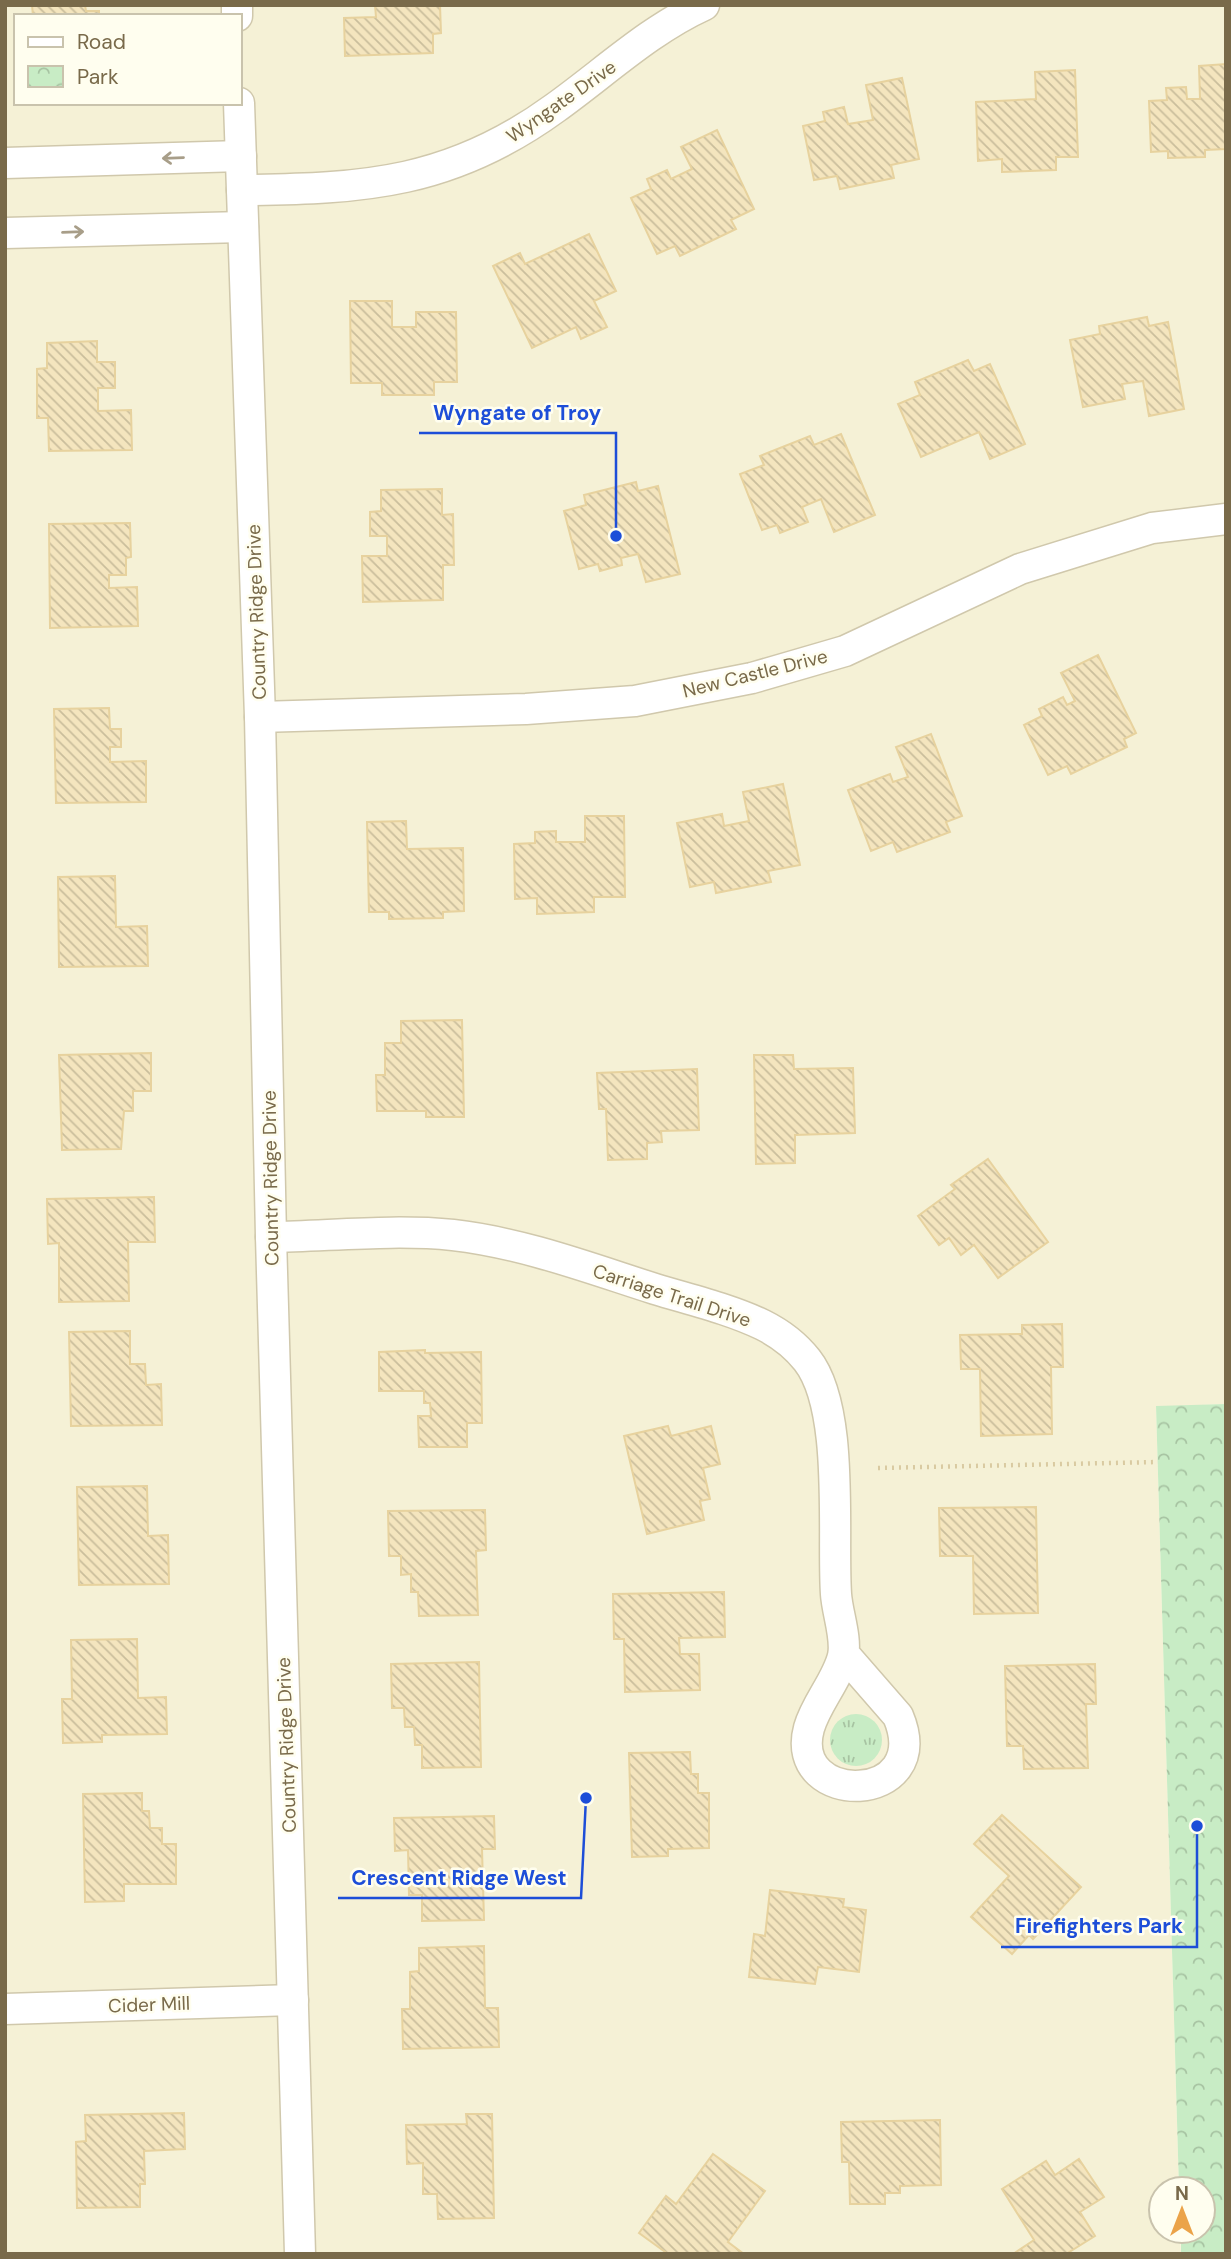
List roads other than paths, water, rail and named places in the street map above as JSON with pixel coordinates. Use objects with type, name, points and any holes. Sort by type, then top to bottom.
[{"type":"street","name":"Wyngate Drive","points":[[242,190],[380,183],[439,170],[469,159],[529,126],[650,37],[704,5]]},
{"type":"street","name":"Country Ridge Drive","points":[[239,105],[260,717],[271,1237],[300,2254]]},
{"type":"street","points":[[5,163],[241,156]]},
{"type":"street","points":[[5,233],[243,227]]},
{"type":"street","name":"New Castle Drive","points":[[260,717],[526,709],[635,701],[752,678],[845,650],[1020,569],[1152,528],[1226,519]]},
{"type":"street","name":"Carriage Trail Drive","points":[[271,1237],[419,1234],[484,1239],[529,1249],[741,1317],[788,1340],[808,1361],[822,1389],[831,1424],[836,1597],[844,1654]]},
{"type":"street","name":"Cider Mill","points":[[5,2009],[293,2000]]},
{"type":"place","name":"Wyngate of Troy","points":[[616,536]]},
{"type":"place","name":"Crescent Ridge West","points":[[586,1798]]},
{"type":"place","name":"Firefighters Park","points":[[1197,1826]]}]
